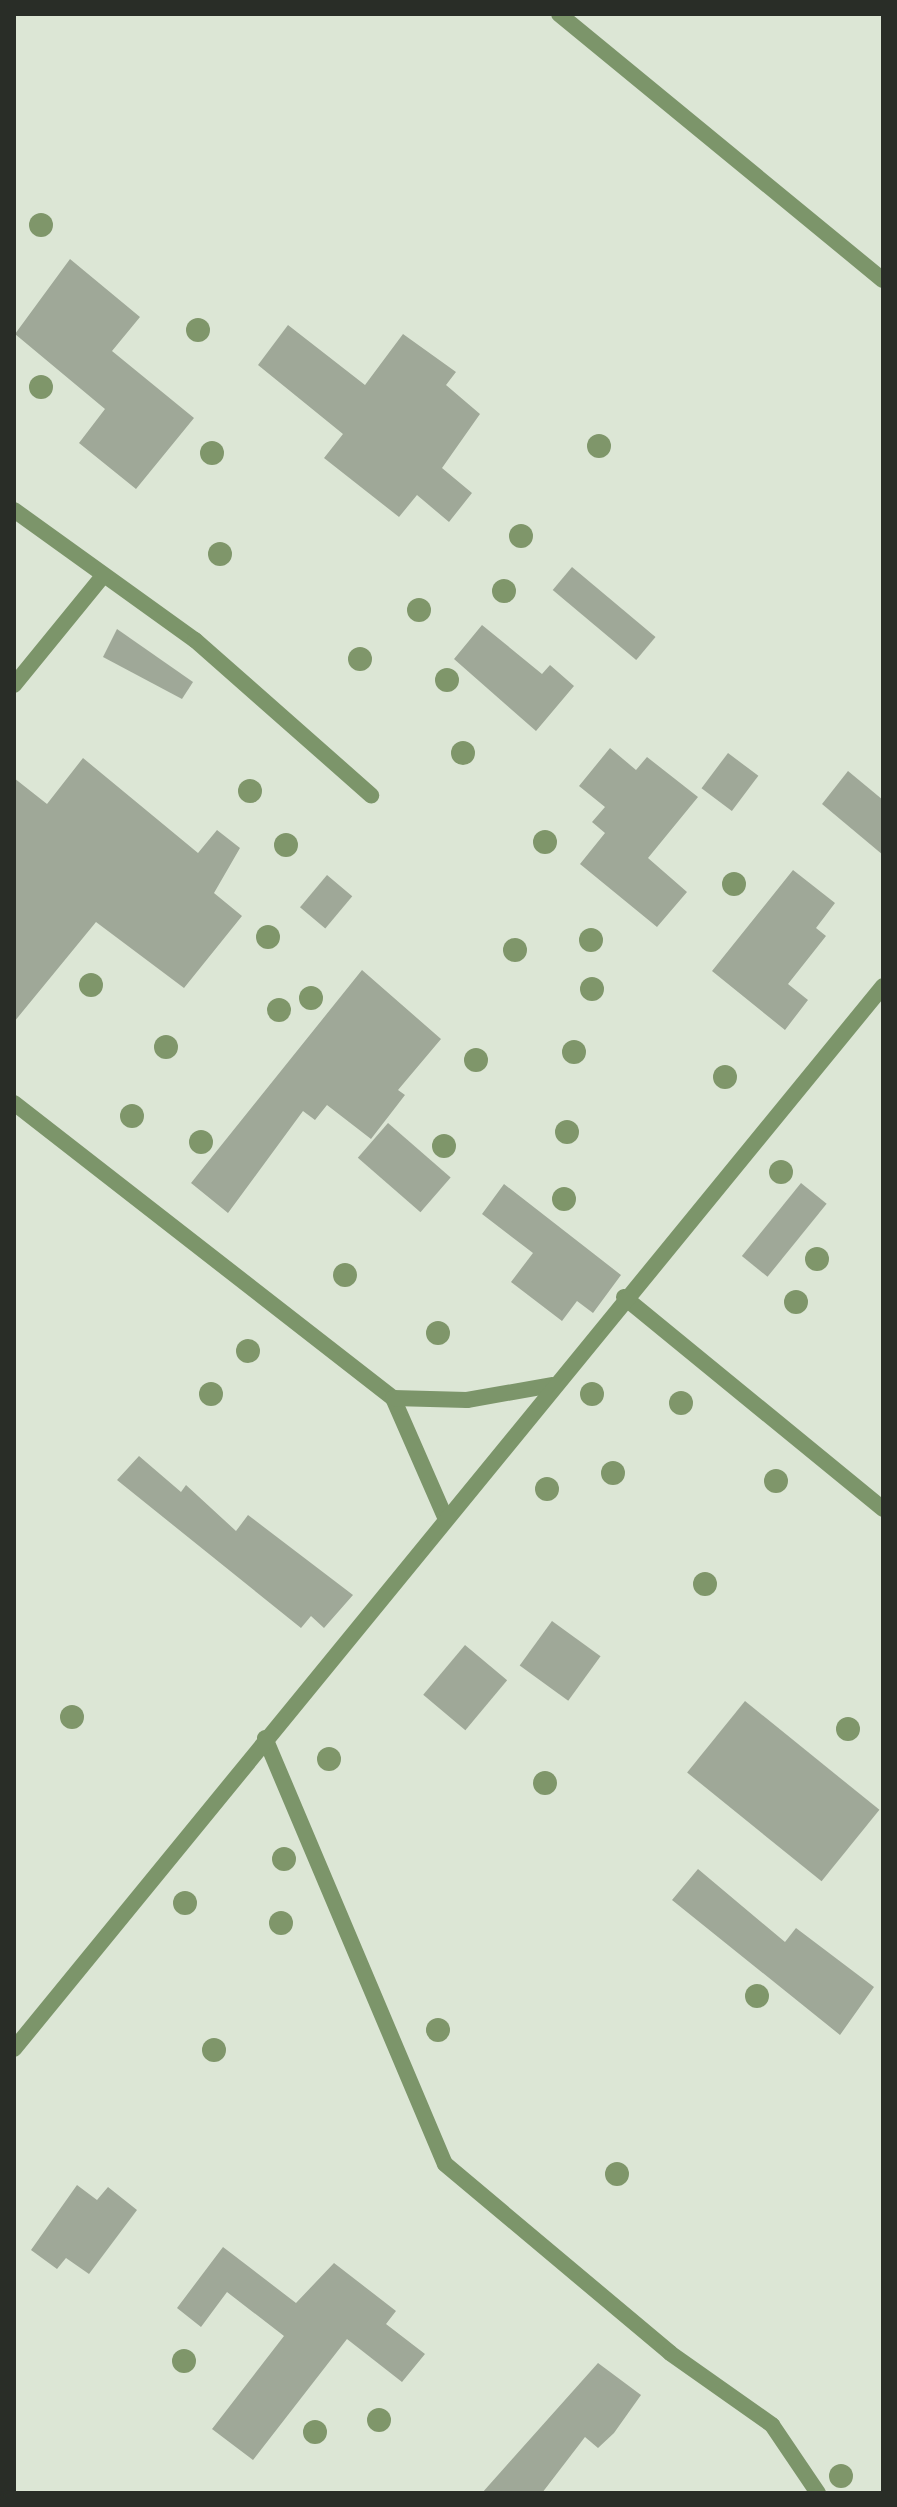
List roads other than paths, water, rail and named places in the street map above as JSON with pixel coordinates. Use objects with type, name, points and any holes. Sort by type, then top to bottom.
[{"type":"street","points":[[559,14],[883,280]]},
{"type":"street","points":[[14,510],[195,640],[371,795]]},
{"type":"street","points":[[14,685],[103,576]]},
{"type":"street","points":[[14,2049],[444,1515],[883,986]]},
{"type":"street","points":[[14,1103],[393,1398],[444,1515]]},
{"type":"street","points":[[624,1297],[883,1509]]},
{"type":"street","points":[[393,1398],[467,1400],[552,1385]]},
{"type":"street","points":[[265,1738],[445,2164],[670,2353],[772,2425],[818,2493]]}]
